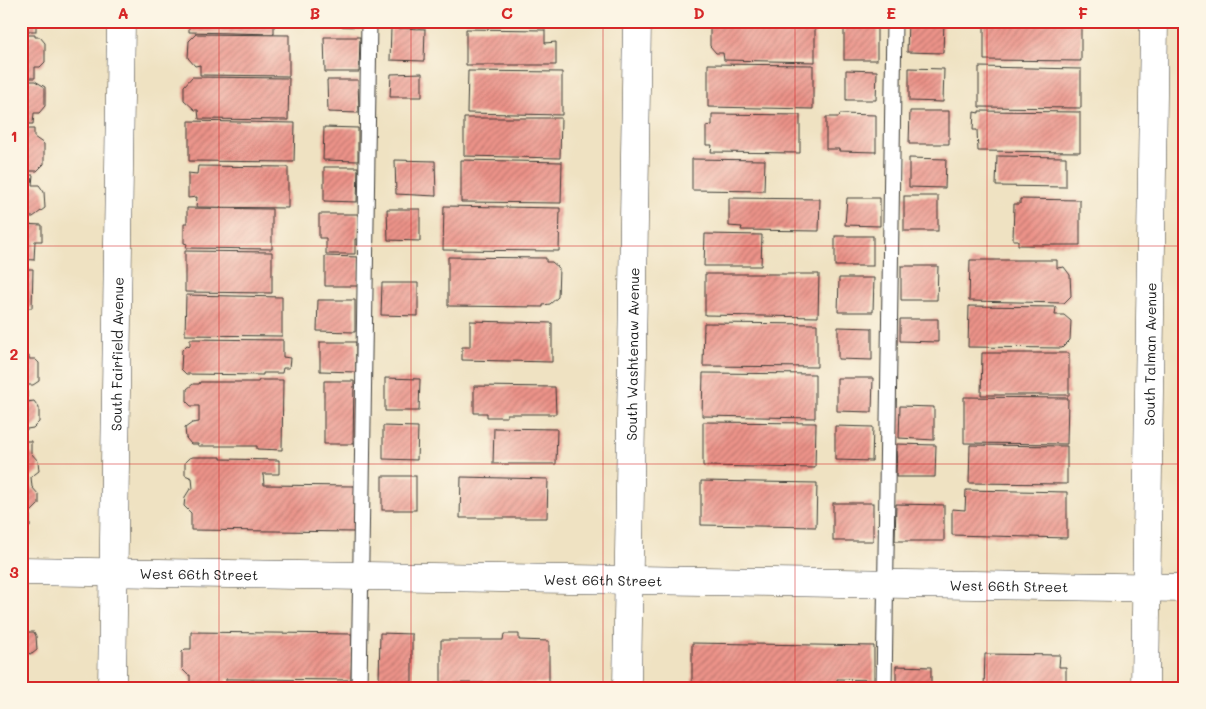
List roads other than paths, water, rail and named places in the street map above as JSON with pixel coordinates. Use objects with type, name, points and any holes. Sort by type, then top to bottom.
[{"type":"street","name":"South Fairfield Avenue","points":[[112,688],[121,21]]},
{"type":"street","name":"South Washtenaw Avenue","points":[[627,688],[637,21]]},
{"type":"street","name":"South Talman Avenue","points":[[1145,688],[1154,21]]},
{"type":"street","name":"West 66th Street","points":[[21,571],[1185,588]]},
{"type":"lane","points":[[359,688],[369,21]]},
{"type":"lane","points":[[884,688],[894,21]]}]
